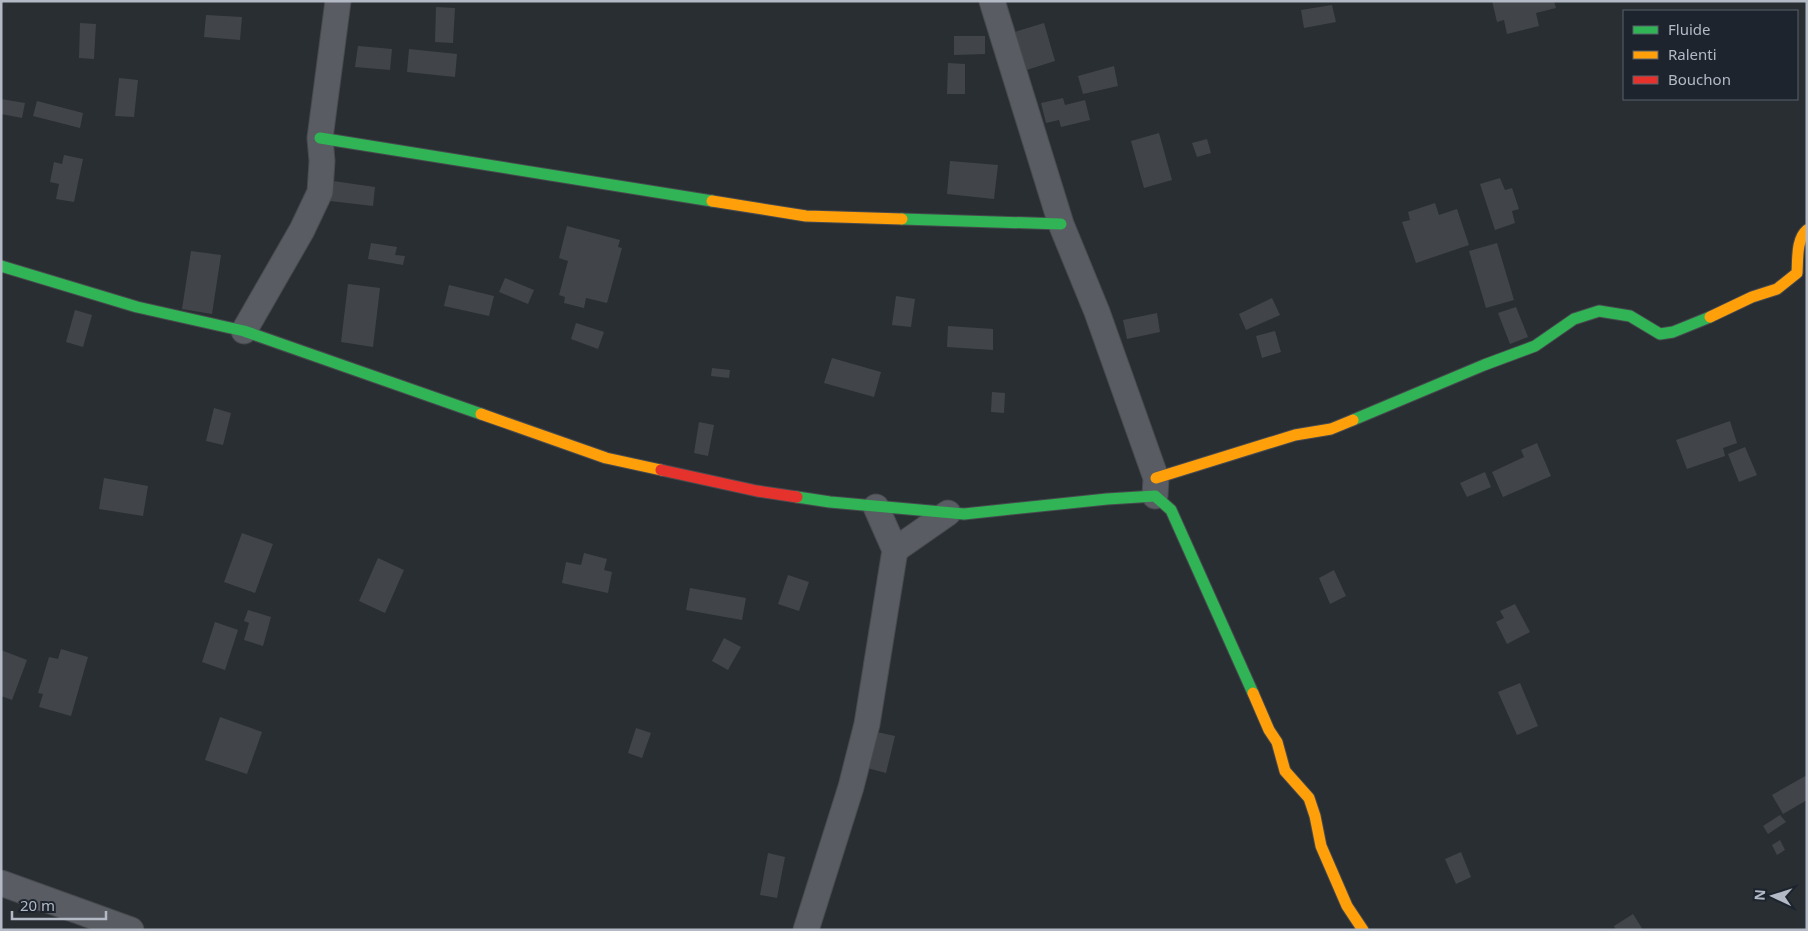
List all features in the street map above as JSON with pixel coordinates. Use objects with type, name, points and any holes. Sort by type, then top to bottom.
[{"type":"street","points":[[244,332],[302,230],[320,192],[322,161],[320,138],[338,1]]},
{"type":"street","points":[[992,1],[1061,224],[1097,312],[1156,487],[1171,510],[1265,721],[1277,742],[1285,771],[1309,798],[1321,846],[1347,906],[1363,930]]},
{"type":"street","points":[[320,138],[806,216],[1061,224]]},
{"type":"street","points":[[1,266],[137,307],[244,332],[606,458],[757,491],[830,502],[964,514],[1107,499],[1156,487],[1294,435],[1331,429],[1362,417],[1484,365],[1536,346],[1574,318],[1599,310],[1630,316],[1660,334],[1695,324],[1752,297],[1777,289],[1796,273],[1798,250],[1804,232],[1807,230]]},
{"type":"street","points":[[806,930],[851,787],[867,724],[895,550],[876,507]]},
{"type":"street","points":[[895,550],[948,513]]},
{"type":"street","points":[[1,883],[132,930]]},
{"type":"building","points":[[1492,1],[1554,1],[1556,8],[1536,13],[1539,26],[1507,34],[1504,20],[1497,22]]},
{"type":"building","points":[[1332,5],[1336,22],[1304,28],[1301,10]]},
{"type":"building","points":[[436,7],[455,8],[453,43],[435,42]]},
{"type":"building","points":[[206,15],[242,17],[240,40],[204,37]]},
{"type":"building","points":[[80,23],[96,24],[94,59],[79,58]]},
{"type":"building","points":[[1044,23],[1055,61],[1017,73],[1005,35]]},
{"type":"building","points":[[954,36],[985,36],[985,54],[954,55]]},
{"type":"building","points":[[358,46],[392,49],[390,70],[355,67]]},
{"type":"building","points":[[409,49],[457,54],[455,77],[407,72]]},
{"type":"building","points":[[948,63],[965,64],[965,94],[947,94]]},
{"type":"building","points":[[1114,66],[1118,86],[1083,94],[1078,76]]},
{"type":"building","points":[[119,78],[138,80],[134,117],[115,116]]},
{"type":"building","points":[[1063,98],[1065,105],[1085,100],[1090,120],[1061,127],[1059,120],[1046,123],[1041,103]]},
{"type":"building","points":[[1,99],[25,103],[22,118],[1,114]]},
{"type":"building","points":[[37,101],[83,113],[80,128],[33,116]]},
{"type":"building","points":[[1159,133],[1172,180],[1144,188],[1131,141]]},
{"type":"building","points":[[1207,139],[1211,153],[1197,157],[1192,143]]},
{"type":"building","points":[[64,155],[83,159],[74,202],[56,199],[59,184],[50,182],[54,162],[62,164]]},
{"type":"building","points":[[950,161],[998,165],[994,199],[947,194]]},
{"type":"building","points":[[1500,178],[1505,190],[1512,188],[1519,209],[1512,211],[1515,223],[1495,230],[1480,184]]},
{"type":"building","points":[[333,181],[375,187],[373,206],[330,201]]},
{"type":"building","points":[[1435,203],[1439,215],[1457,209],[1469,245],[1416,263],[1402,222],[1410,220],[1408,212]]},
{"type":"building","points":[[567,226],[620,240],[618,247],[622,248],[607,303],[586,298],[584,308],[564,303],[565,297],[559,295],[568,261],[559,258]]},
{"type":"building","points":[[371,243],[397,247],[395,255],[405,256],[403,265],[368,259]]},
{"type":"building","points":[[1497,243],[1514,300],[1486,308],[1469,251]]},
{"type":"building","points":[[191,251],[221,255],[212,314],[182,309]]},
{"type":"building","points":[[505,278],[534,290],[528,304],[499,292]]},
{"type":"building","points":[[348,284],[380,288],[373,347],[341,342]]},
{"type":"building","points":[[449,285],[494,296],[489,316],[444,306]]},
{"type":"building","points":[[896,296],[915,299],[911,327],[892,325]]},
{"type":"building","points":[[1272,298],[1280,315],[1246,330],[1239,314]]},
{"type":"building","points":[[1516,307],[1528,337],[1510,344],[1498,313]]},
{"type":"building","points":[[75,310],[92,315],[83,347],[66,342]]},
{"type":"building","points":[[1157,313],[1160,332],[1127,339],[1123,320]]},
{"type":"building","points":[[576,323],[604,332],[598,349],[571,339]]},
{"type":"building","points":[[948,326],[993,329],[993,350],[947,347]]},
{"type":"building","points":[[1275,331],[1281,352],[1262,358],[1256,336]]},
{"type":"building","points":[[832,358],[881,372],[874,397],[824,383]]},
{"type":"building","points":[[712,368],[730,370],[729,378],[711,376]]},
{"type":"building","points":[[992,392],[1005,393],[1004,413],[991,412]]},
{"type":"building","points":[[214,408],[231,413],[223,445],[206,441]]},
{"type":"building","points":[[1730,421],[1737,443],[1723,448],[1725,456],[1687,469],[1676,440]]},
{"type":"building","points":[[699,422],[714,425],[708,456],[694,453]]},
{"type":"building","points":[[1537,443],[1551,476],[1503,497],[1492,472],[1524,457],[1521,450]]},
{"type":"building","points":[[1745,447],[1757,475],[1739,482],[1728,454]]},
{"type":"building","points":[[1485,472],[1491,487],[1467,497],[1460,483]]},
{"type":"building","points":[[104,478],[148,486],[143,516],[99,509]]},
{"type":"building","points":[[242,533],[273,544],[255,593],[224,582]]},
{"type":"building","points":[[584,553],[607,559],[604,570],[612,572],[608,593],[562,583],[566,562],[581,565]]},
{"type":"building","points":[[378,558],[404,570],[385,613],[359,601]]},
{"type":"building","points":[[1334,570],[1346,596],[1330,604],[1319,578]]},
{"type":"building","points":[[788,575],[809,582],[799,611],[778,604]]},
{"type":"building","points":[[690,588],[746,598],[742,620],[686,610]]},
{"type":"building","points":[[1515,604],[1530,632],[1507,644],[1496,622],[1504,618],[1500,611]]},
{"type":"building","points":[[248,610],[271,617],[263,646],[244,640],[249,623],[244,621]]},
{"type":"building","points":[[215,622],[238,630],[225,670],[202,662]]},
{"type":"building","points":[[724,638],[741,647],[728,670],[712,661]]},
{"type":"building","points":[[61,649],[88,657],[71,716],[39,707],[43,694],[38,693],[49,657],[58,659]]},
{"type":"building","points":[[1,650],[27,660],[12,700],[1,696]]},
{"type":"building","points":[[1520,683],[1538,726],[1517,735],[1498,692]]},
{"type":"building","points":[[220,717],[262,732],[247,774],[205,760]]},
{"type":"building","points":[[636,728],[651,733],[642,758],[628,753]]},
{"type":"building","points":[[877,732],[895,736],[886,773],[867,768]]},
{"type":"building","points":[[1807,775],[1807,800],[1783,814],[1772,795]]},
{"type":"building","points":[[1780,815],[1786,822],[1768,834],[1763,826]]},
{"type":"building","points":[[1780,840],[1785,850],[1777,855],[1772,845]]},
{"type":"building","points":[[1461,852],[1471,877],[1456,884],[1445,859]]},
{"type":"building","points":[[768,853],[785,857],[777,898],[760,895]]},
{"type":"building","points":[[1633,914],[1643,930],[1616,930],[1614,926]]},
{"type":"traffic: fast","points":[[320,138],[712,201]]},
{"type":"traffic: fast","points":[[902,219],[1061,224]]},
{"type":"traffic: fast","points":[[1,266],[137,307],[244,331],[481,414]]},
{"type":"traffic: fast","points":[[1353,420],[1484,365],[1535,346],[1574,319],[1599,311],[1630,316],[1660,334],[1673,332],[1710,317]]},
{"type":"traffic: fast","points":[[797,497],[830,502],[964,514],[1107,499],[1155,496],[1171,510],[1253,693]]},
{"type":"traffic: slow","points":[[712,201],[806,216],[902,219]]},
{"type":"traffic: slow","points":[[1710,317],[1752,297],[1777,289],[1797,273],[1799,244],[1807,230]]},
{"type":"traffic: slow","points":[[481,414],[606,458],[661,470]]},
{"type":"traffic: slow","points":[[1156,478],[1295,435],[1331,429],[1353,420]]},
{"type":"traffic: slow","points":[[1253,693],[1269,730],[1277,742],[1285,771],[1309,798],[1321,846],[1347,906],[1363,930]]},
{"type":"traffic: jam","points":[[661,470],[757,491],[797,497]]}]
